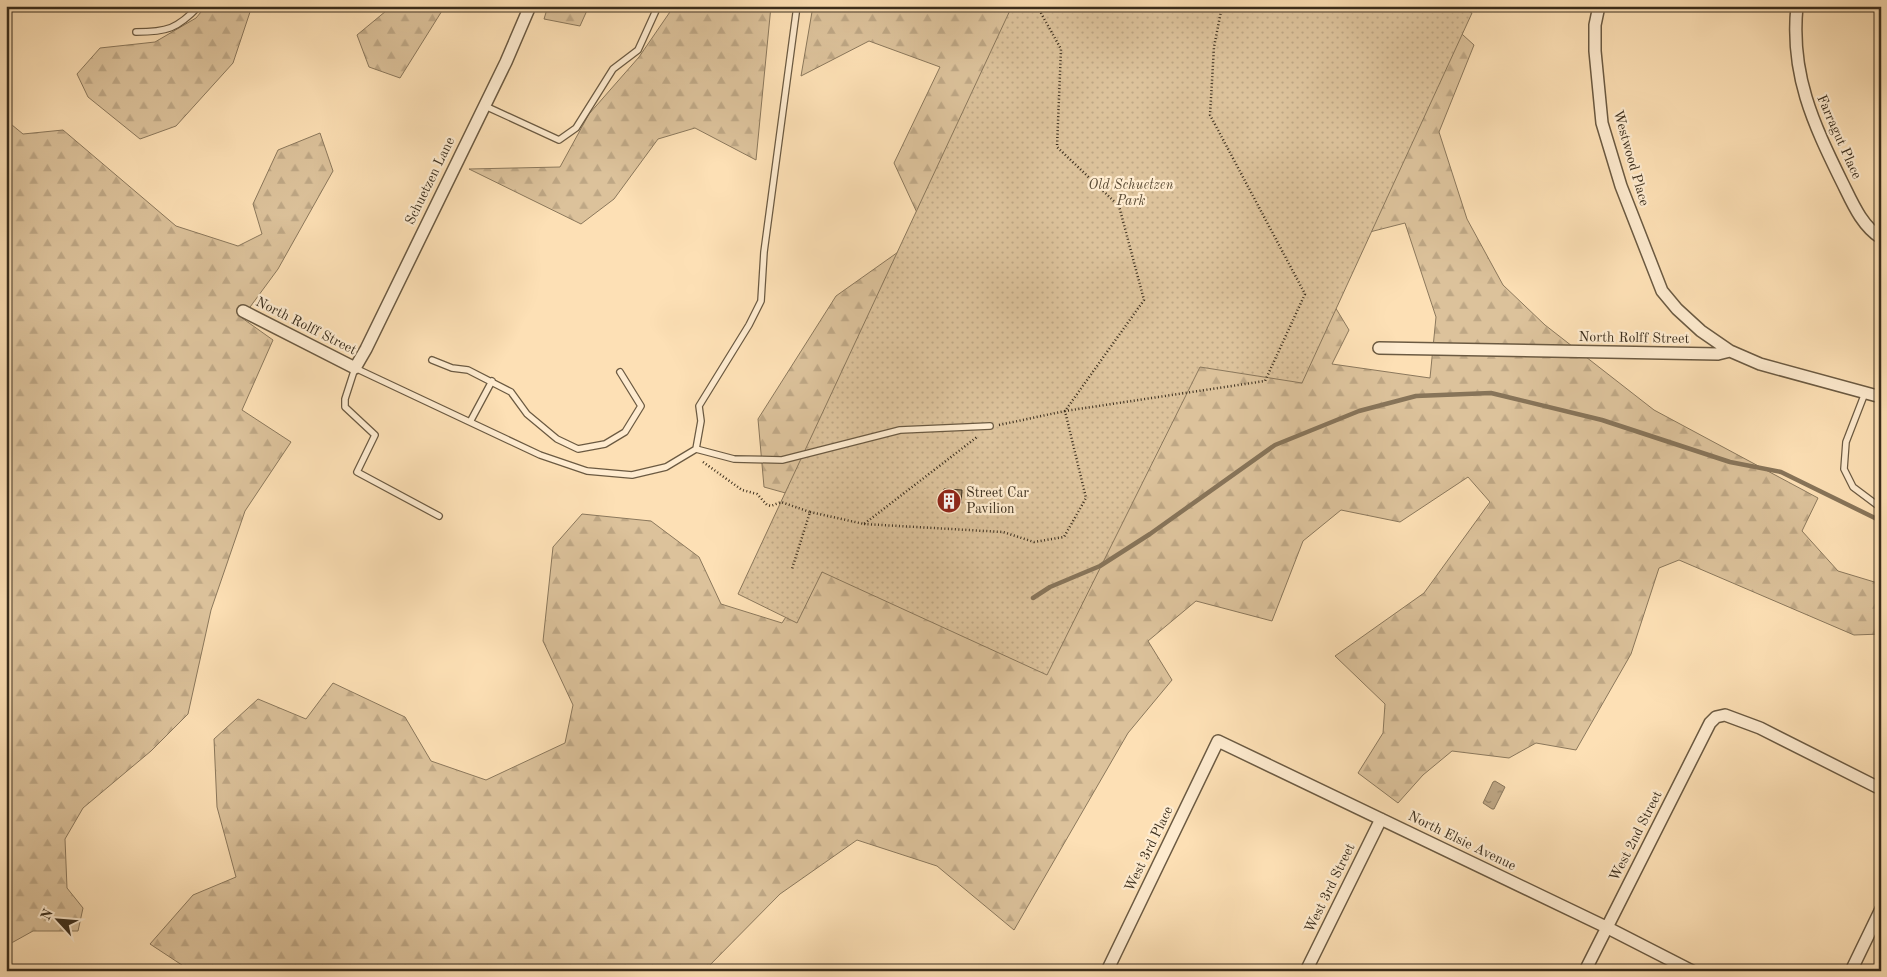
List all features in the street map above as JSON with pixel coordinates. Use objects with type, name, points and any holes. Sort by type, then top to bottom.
[{"type":"street","name":"Schuetzen Lane","points":[[355,368],[366,349],[483,105],[506,62],[530,6]]},
{"type":"street","name":"Westwood Place","points":[[1599,6],[1595,25],[1595,52],[1602,123],[1620,186],[1662,291],[1677,309],[1701,331],[1730,350]]},
{"type":"street","name":"Farragut Place","points":[[1797,6],[1798,63],[1804,92],[1816,127],[1858,213],[1873,233],[1881,238]]},
{"type":"street","name":"North Rolff Street","points":[[243,311],[355,368]]},
{"type":"street","name":"North Rolff Street","points":[[1379,348],[1718,354],[1730,350]]},
{"type":"street","points":[[1730,350],[1760,364],[1881,397]]},
{"type":"street","name":"West 2nd Street","points":[[1585,971],[1710,723],[1716,717],[1725,715],[1760,728],[1881,789]]},
{"type":"street","name":"North Elsie Avenue","points":[[1218,741],[1606,927],[1692,971]]},
{"type":"street","name":"West 3rd Place","points":[[1107,971],[1218,741]]},
{"type":"street","name":"West 3rd Street","points":[[1306,971],[1381,819]]},
{"type":"street","points":[[1851,971],[1877,927],[1881,909]]},
{"type":"lane","points":[[136,32],[162,32],[186,20],[199,6]]},
{"type":"lane","points":[[483,105],[559,140],[576,128],[613,69],[638,50],[658,6]]},
{"type":"lane","points":[[693,451],[701,422],[698,406],[749,325],[761,301],[764,252],[797,6]]},
{"type":"lane","points":[[432,360],[452,368],[468,370],[511,392],[527,414],[557,439],[578,449],[605,444],[625,432],[641,406],[620,372]]},
{"type":"lane","points":[[439,516],[357,472],[375,436],[345,407],[345,399],[355,368],[540,455],[588,471],[632,475],[666,467],[693,451],[734,459],[782,460],[900,430],[990,426]]},
{"type":"lane","points":[[470,422],[492,381]]},
{"type":"lane","points":[[1865,393],[1846,442],[1844,469],[1853,487],[1881,508]]},
{"type":"path","points":[[693,451],[742,490],[757,494],[767,505],[771,506],[781,502],[810,512],[864,524],[1003,532],[1034,542],[1064,536],[1086,498],[1065,411],[1144,300],[1119,206],[1057,147],[1061,49],[1037,6]]},
{"type":"path","points":[[864,524],[990,426],[1065,411],[1265,381],[1305,294],[1210,115],[1214,47],[1222,6]]},
{"type":"path","points":[[792,568],[810,512]]},
{"type":"green space","points":[[206,6],[252,6],[233,63],[176,126],[140,139],[88,97],[77,74],[100,48],[155,42],[196,18]]},
{"type":"green space","points":[[392,6],[445,6],[400,78],[369,67],[357,35]]},
{"type":"green space","points":[[548,6],[589,6],[580,26],[544,19]]},
{"type":"green space","points":[[674,6],[771,6],[756,160],[695,128],[658,139],[614,199],[581,224],[469,169],[560,167],[589,114],[639,57]]},
{"type":"green space","points":[[813,6],[1431,6],[1474,45],[1439,132],[1467,219],[1503,285],[1545,325],[1654,410],[1818,498],[1802,531],[1838,571],[1881,584],[1881,634],[1854,635],[1679,560],[1659,568],[1631,654],[1576,750],[1536,743],[1509,758],[1452,751],[1423,775],[1398,803],[1358,773],[1383,733],[1385,704],[1335,656],[1424,593],[1490,502],[1468,477],[1400,522],[1341,510],[1303,541],[1272,621],[1196,601],[1148,641],[1172,680],[1128,733],[1014,930],[937,866],[857,840],[780,894],[704,971],[191,971],[150,944],[193,895],[236,877],[217,807],[214,739],[258,699],[306,719],[333,683],[405,717],[431,761],[486,780],[565,743],[573,705],[543,641],[553,547],[582,514],[651,521],[699,557],[721,604],[782,623],[811,578],[848,559],[850,511],[764,487],[758,419],[836,296],[908,245],[925,230],[894,163],[940,67],[869,41],[801,76]],"holes":[[[1405,223],[1436,317],[1430,378],[1332,364],[1349,330],[1329,297],[1358,235]]]},
{"type":"green space","name":"Old Schuetzen Park","points":[[1012,6],[1459,6],[1472,13],[1302,383],[1200,367],[1047,675],[822,572],[797,623],[738,594]]},
{"type":"green space","points":[[6,120],[23,134],[63,130],[176,226],[238,246],[262,234],[253,204],[278,150],[320,133],[333,171],[278,269],[242,318],[273,340],[242,410],[291,442],[245,511],[211,610],[188,714],[151,751],[83,808],[65,839],[67,888],[83,908],[78,931],[33,931],[6,946]]},
{"type":"water","points":[[1495,781],[1505,787],[1494,809],[1492,809],[1483,803]]},
{"type":"building","points":[[944,489],[962,490],[961,503],[942,502]]},
{"type":"waterway","points":[[1033,598],[1050,587],[1100,566],[1150,534],[1275,445],[1359,411],[1416,396],[1491,393],[1602,420],[1730,462],[1781,472],[1881,521]]},
{"type":"place","name":"Street Car Pavilion","points":[[949,501]]}]
